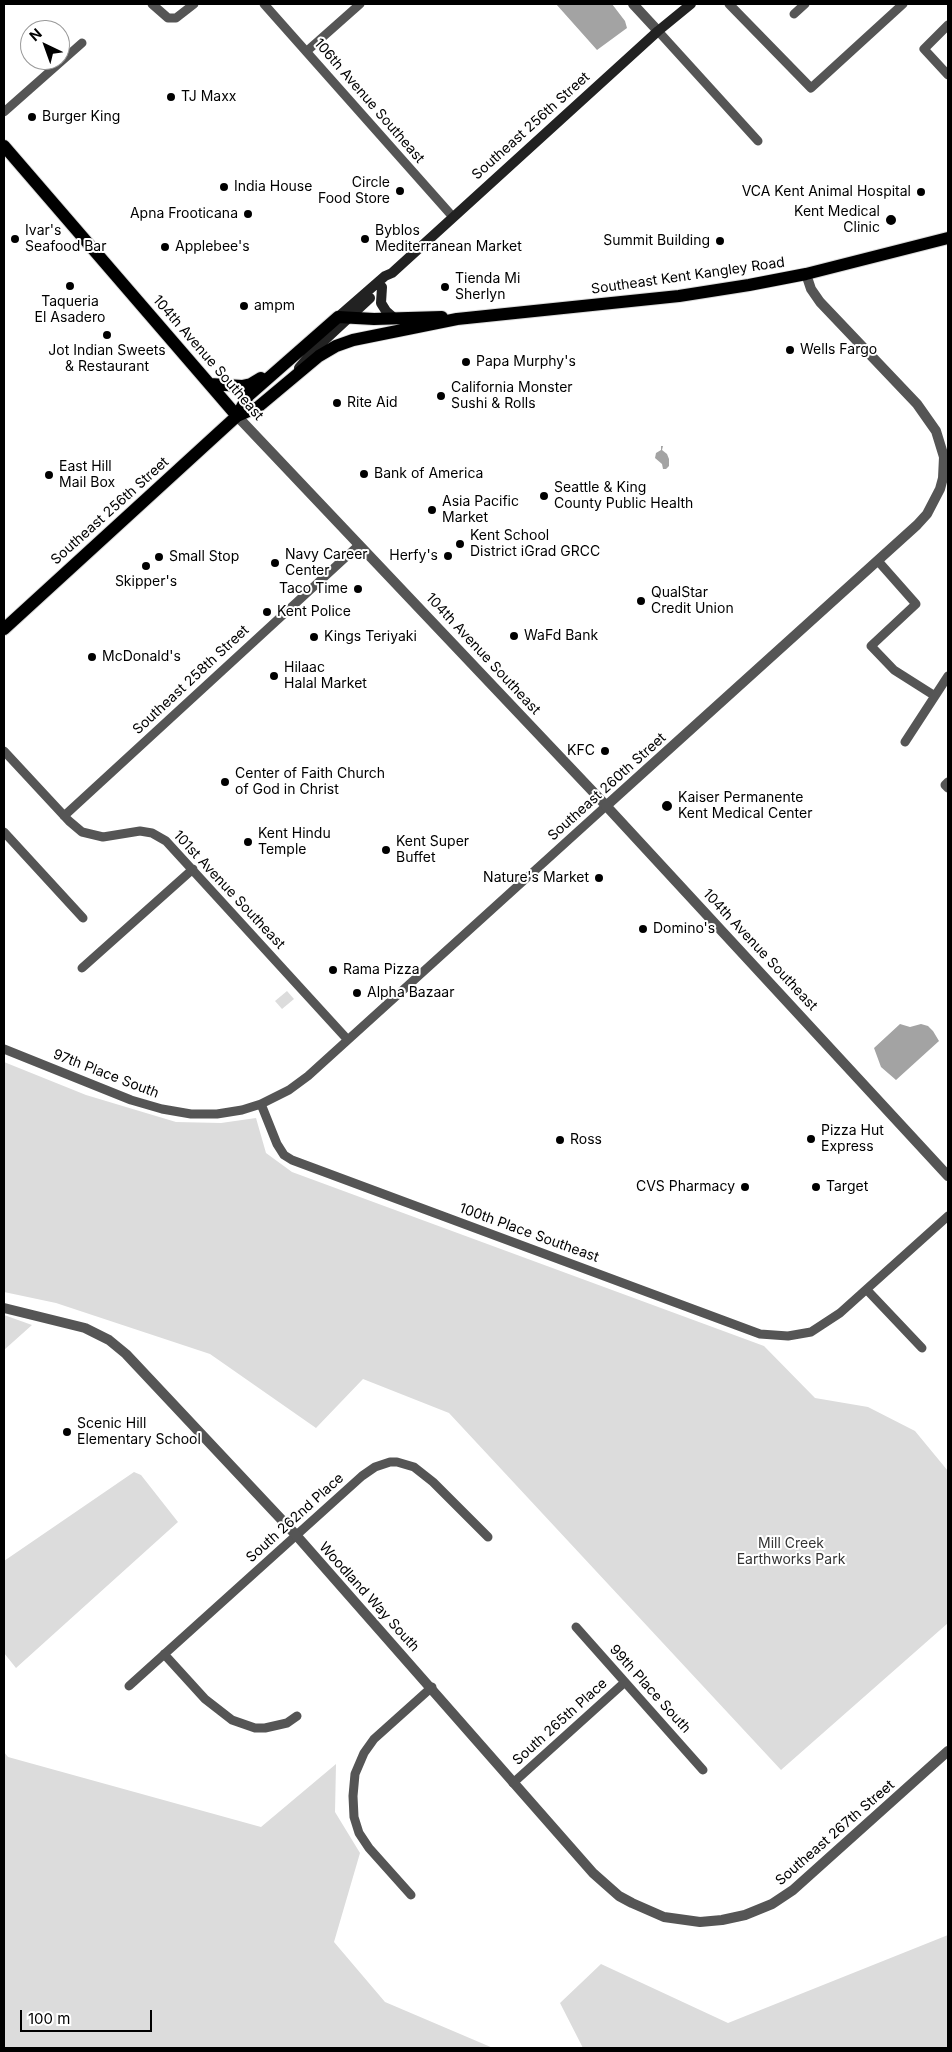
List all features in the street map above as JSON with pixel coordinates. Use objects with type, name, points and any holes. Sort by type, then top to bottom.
[{"type":"main road","name":"Southeast 256th Street","points":[[4,629],[238,416],[258,407],[286,382],[343,318],[385,276],[392,273],[658,31],[691,4]]},
{"type":"main road","name":"104th Avenue Southeast","points":[[6,154],[238,416]]},
{"type":"main road","name":"Southeast Kent Kangley Road","points":[[286,382],[319,356],[336,346],[387,334],[457,319],[679,296],[806,274],[948,238]]},
{"type":"main road","name":"Southeast 256th Street","points":[[238,416],[248,396],[276,370],[382,287],[389,281],[392,273]]},
{"type":"main road","points":[[382,287],[382,303],[386,311],[394,318]]},
{"type":"main road","name":"Southeast Kent Kangley Road","points":[[343,318],[457,319]]},
{"type":"main road","points":[[387,334],[386,332],[390,328],[427,321],[430,318]]},
{"type":"main road","points":[[210,384],[242,386],[251,384],[276,370]]},
{"type":"street","points":[[152,4],[168,18],[176,18],[194,4]]},
{"type":"street","name":"106th Avenue Southeast","points":[[264,4],[453,217]]},
{"type":"street","points":[[307,51],[360,4]]},
{"type":"street","points":[[634,4],[758,141]]},
{"type":"street","points":[[729,4],[811,88],[903,4]]},
{"type":"street","points":[[794,14],[805,4]]},
{"type":"street","points":[[948,25],[924,48],[948,75]]},
{"type":"street","points":[[4,112],[82,43]]},
{"type":"street","points":[[806,274],[811,289],[820,302],[927,416],[938,435],[945,464]]},
{"type":"street","name":"104th Avenue Southeast","points":[[238,416],[606,806],[948,1176]]},
{"type":"street","name":"Southeast 260th Street","points":[[261,1104],[289,1090],[308,1076],[878,561],[927,514],[938,495],[945,464]]},
{"type":"street","points":[[938,495],[948,484]]},
{"type":"street","name":"Southeast 258th Street","points":[[64,816],[360,545]]},
{"type":"street","points":[[878,561],[916,604],[871,646],[894,670],[935,696]]},
{"type":"street","points":[[905,742],[948,676]]},
{"type":"street","name":"101st Avenue Southeast","points":[[4,751],[78,829],[90,835],[111,837],[138,831],[156,835],[170,845],[347,1039]]},
{"type":"street","points":[[4,832],[83,918]]},
{"type":"street","points":[[82,968],[193,869]]},
{"type":"street","name":"97th Place South","points":[[4,1049],[131,1100],[162,1109],[191,1114],[217,1114],[242,1110],[261,1104]]},
{"type":"street","name":"100th Place Southeast","points":[[261,1104],[277,1144],[284,1155],[292,1160],[760,1334],[774,1336],[800,1335],[811,1332],[840,1313],[948,1216]]},
{"type":"street","points":[[867,1290],[922,1348]]},
{"type":"street","name":"Woodland Way South","points":[[4,1308],[85,1328],[109,1340],[126,1354],[296,1535],[593,1873],[619,1896],[632,1904],[664,1916],[700,1922]]},
{"type":"street","name":"South 262nd Place","points":[[129,1686],[368,1471],[382,1465],[397,1462],[414,1467],[428,1477],[488,1537]]},
{"type":"street","name":"99th Place South","points":[[576,1627],[703,1770]]},
{"type":"street","points":[[164,1654],[204,1699],[232,1720],[254,1728],[265,1728],[287,1723],[297,1716]]},
{"type":"street","name":"South 265th Place","points":[[513,1783],[625,1682]]},
{"type":"street","points":[[411,1895],[368,1848],[359,1833],[354,1817],[355,1774],[364,1754],[374,1739],[432,1688]]},
{"type":"street","name":"Southeast 267th Street","points":[[700,1922],[746,1915],[772,1904],[786,1895],[948,1751]]},
{"type":"green space","points":[[287,991],[294,999],[282,1009],[275,1001]]},
{"type":"green space","name":"Mill Creek Earthworks Park","points":[[4,1062],[86,1095],[176,1122],[221,1123],[256,1118],[266,1153],[292,1172],[764,1346],[815,1398],[868,1407],[915,1431],[948,1471],[948,1623],[781,1770],[449,1413],[363,1379],[316,1428],[210,1354],[56,1303],[4,1292]]},
{"type":"green space","points":[[4,1315],[32,1325],[4,1350]]},
{"type":"green space","points":[[134,1472],[141,1475],[178,1522],[16,1668],[4,1653],[4,1561]]},
{"type":"green space","points":[[4,1752],[8,1757],[261,1827],[336,1764],[335,1812],[360,1853],[334,1942],[385,2002],[493,2048],[4,2048]]},
{"type":"green space","points":[[948,1935],[948,2048],[583,2048],[560,2003],[601,1964],[728,2023]]},
{"type":"shaded area","points":[[556,4],[612,4],[625,21],[627,28],[597,50]]},
{"type":"shaded area","points":[[661,446],[663,446],[662,450],[669,459],[669,466],[666,469],[663,469],[662,464],[655,458],[656,453],[661,450]]},
{"type":"shaded area","points":[[900,1024],[910,1027],[921,1024],[928,1026],[939,1041],[896,1080],[881,1067],[874,1048]]},
{"type":"place","name":"TJ Maxx","points":[[171,97]]},
{"type":"place","name":"Burger King","points":[[32,117]]},
{"type":"place","name":"India House","points":[[224,187]]},
{"type":"place","name":"Circle Food Store","points":[[400,191]]},
{"type":"place","name":"VCA Kent Animal Hospital","points":[[921,192]]},
{"type":"place","name":"Apna Frooticana","points":[[248,214]]},
{"type":"place","name":"Kent Medical Clinic","points":[[891,220]]},
{"type":"place","name":"Ivar's Seafood Bar","points":[[15,239]]},
{"type":"place","name":"Byblos Mediterranean Market","points":[[365,239]]},
{"type":"place","name":"Summit Building","points":[[720,241]]},
{"type":"place","name":"Applebee's","points":[[165,247]]},
{"type":"place","name":"Taqueria El Asadero","points":[[70,286]]},
{"type":"place","name":"Tienda Mi Sherlyn","points":[[445,287]]},
{"type":"place","name":"ampm","points":[[244,306]]},
{"type":"place","name":"Jot Indian Sweets & Restaurant","points":[[107,335]]},
{"type":"place","name":"Wells Fargo","points":[[790,350]]},
{"type":"place","name":"Papa Murphy's","points":[[466,362]]},
{"type":"place","name":"California Monster Sushi & Rolls","points":[[441,396]]},
{"type":"place","name":"Rite Aid","points":[[337,403]]},
{"type":"place","name":"Bank of America","points":[[364,474]]},
{"type":"place","name":"East Hill Mail Box","points":[[49,475]]},
{"type":"place","name":"Seattle & King County Public Health","points":[[544,496]]},
{"type":"place","name":"Asia Pacific Market","points":[[432,510]]},
{"type":"place","name":"Kent School District iGrad GRCC","points":[[460,544]]},
{"type":"place","name":"Herfy's","points":[[448,556]]},
{"type":"place","name":"Small Stop","points":[[159,557]]},
{"type":"place","name":"Navy Career Center","points":[[275,563]]},
{"type":"place","name":"Skipper's","points":[[146,566]]},
{"type":"place","name":"Taco Time","points":[[358,589]]},
{"type":"place","name":"QualStar Credit Union","points":[[641,601]]},
{"type":"place","name":"Kent Police","points":[[267,612]]},
{"type":"place","name":"WaFd Bank","points":[[514,636]]},
{"type":"place","name":"Kings Teriyaki","points":[[314,637]]},
{"type":"place","name":"McDonald's","points":[[92,657]]},
{"type":"place","name":"Hilaac Halal Market","points":[[274,676]]},
{"type":"place","name":"KFC","points":[[605,751]]},
{"type":"place","name":"Center of Faith Church of God in Christ","points":[[225,782]]},
{"type":"place","name":"Kaiser Permanente Kent Medical Center","points":[[667,806]]},
{"type":"place","name":"Kent Hindu Temple","points":[[248,842]]},
{"type":"place","name":"Kent Super Buffet","points":[[386,850]]},
{"type":"place","name":"Nature's Market","points":[[599,878]]},
{"type":"place","name":"Domino's","points":[[643,929]]},
{"type":"place","name":"Rama Pizza","points":[[333,970]]},
{"type":"place","name":"Alpha Bazaar","points":[[357,993]]},
{"type":"place","name":"Pizza Hut Express","points":[[811,1139]]},
{"type":"place","name":"Ross","points":[[560,1140]]},
{"type":"place","name":"CVS Pharmacy","points":[[745,1187]]},
{"type":"place","name":"Target","points":[[816,1187]]},
{"type":"place","name":"Scenic Hill Elementary School","points":[[67,1432]]}]
